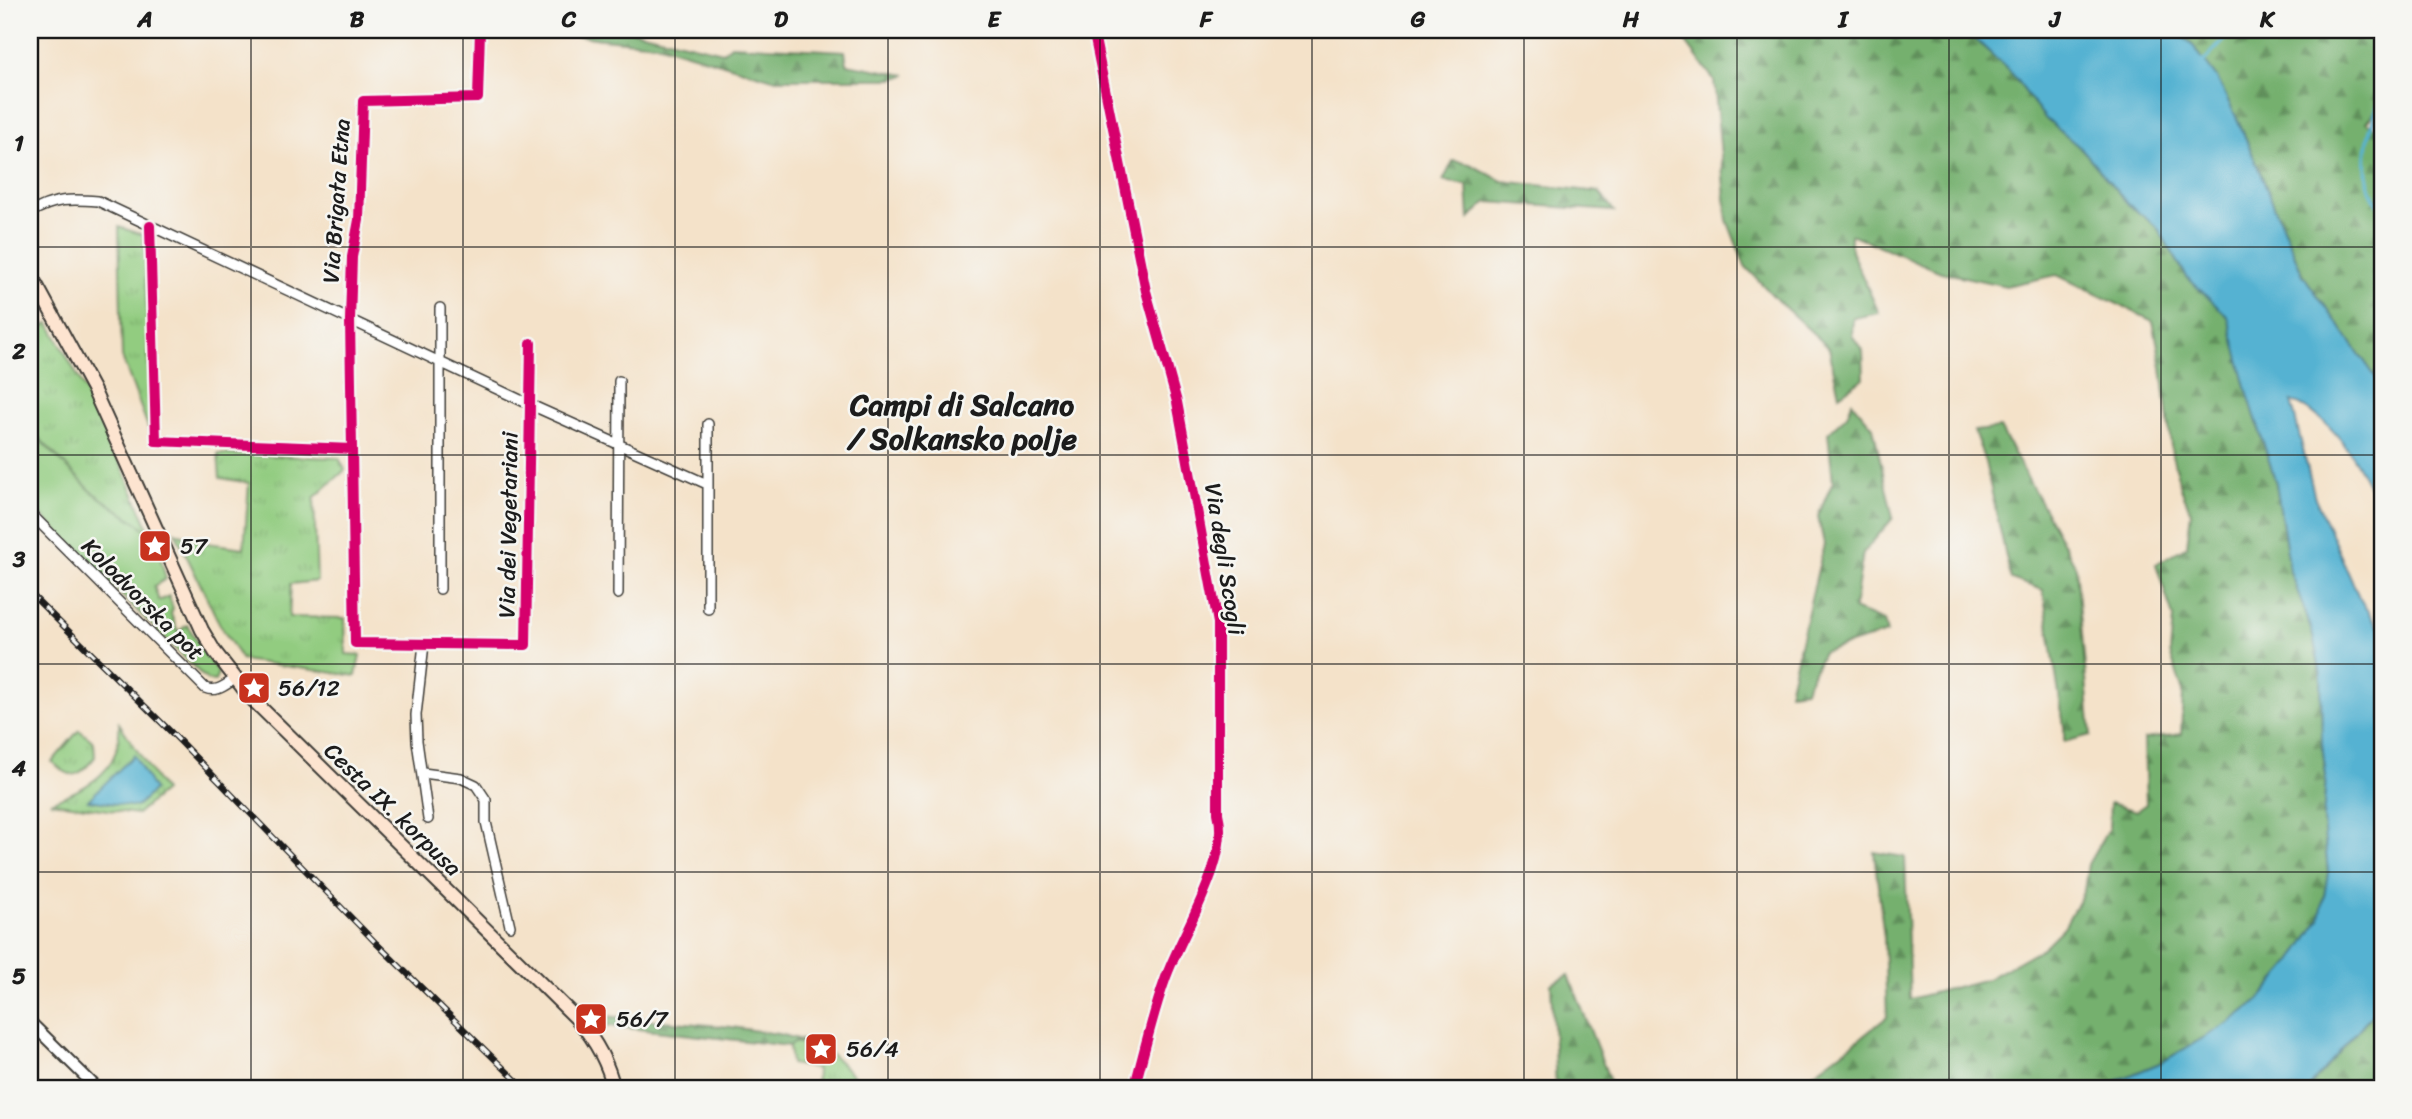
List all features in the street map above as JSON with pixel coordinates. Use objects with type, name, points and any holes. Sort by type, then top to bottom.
[{"type":"main road","name":"Cesta IX. korpusa","points":[[30,272],[93,389],[202,630],[235,679],[250,697],[578,1020],[594,1038],[610,1070],[614,1089]]},
{"type":"street","name":"Via Brigata Etna","points":[[350,320],[352,257],[359,220],[363,101],[478,99],[480,30]]},
{"type":"street","name":"Via degli Scogli","points":[[1095,30],[1146,291],[1177,402],[1218,624],[1218,813],[1221,840],[1203,894],[1165,979],[1133,1089]]},
{"type":"street","points":[[30,213],[47,203],[74,199],[99,201],[531,405],[707,484]]},
{"type":"street","points":[[150,226],[156,441],[352,449]]},
{"type":"street","points":[[440,308],[440,589]]},
{"type":"street","points":[[350,320],[355,643],[424,644],[416,715],[428,819]]},
{"type":"street","name":"Via dei Vegetariani","points":[[424,644],[526,645],[531,343]]},
{"type":"street","points":[[618,594],[620,381]]},
{"type":"street","points":[[708,424],[708,609]]},
{"type":"street","name":"Kolodvorska pot","points":[[30,513],[205,688],[211,691],[218,689],[235,679]]},
{"type":"street","points":[[423,773],[461,778],[477,785],[486,800],[486,822],[510,926]]},
{"type":"street","points":[[30,1022],[98,1089]]},
{"type":"green space","points":[[561,30],[630,30],[723,52],[731,45],[845,51],[847,64],[906,75],[893,79],[773,79],[657,44],[601,39],[561,33]]},
{"type":"green space","points":[[1677,30],[1966,30],[2011,73],[2046,119],[2083,150],[2128,204],[2157,227],[2187,277],[2228,316],[2248,394],[2276,483],[2290,571],[2311,627],[2321,675],[2322,744],[2326,776],[2323,820],[2328,873],[2321,919],[2291,963],[2258,1001],[2229,1023],[2160,1063],[2097,1089],[1792,1089],[1887,1017],[1884,938],[1874,852],[1905,857],[1910,999],[1987,979],[2044,947],[2064,927],[2084,891],[2088,864],[2109,828],[2110,803],[2136,811],[2146,804],[2144,739],[2181,734],[2183,692],[2170,653],[2173,617],[2156,564],[2187,546],[2191,512],[2181,489],[2172,455],[2162,367],[2153,321],[2057,275],[2006,286],[1941,272],[1851,234],[1851,251],[1879,313],[1853,318],[1852,335],[1863,351],[1864,378],[1839,395],[1829,348],[1745,266],[1727,220],[1714,80]]},
{"type":"green space","points":[[2172,30],[2382,30],[2382,103],[2366,122],[2382,131],[2382,386],[2303,275],[2241,127],[2217,78],[2191,43]]},
{"type":"green space","points":[[1453,161],[1470,164],[1502,181],[1599,192],[1614,211],[1487,202],[1469,219],[1467,185],[1443,181]]},
{"type":"green space","points":[[119,227],[144,235],[151,435],[122,357]]},
{"type":"green space","points":[[49,323],[106,429],[150,532],[92,492],[30,429],[30,334]]},
{"type":"green space","points":[[1852,402],[1873,427],[1893,518],[1863,553],[1854,609],[1884,621],[1887,633],[1823,652],[1805,690],[1789,692],[1824,544],[1818,516],[1833,481],[1828,433],[1847,415]]},
{"type":"green space","points":[[2000,428],[2076,567],[2091,735],[2064,742],[2043,590],[2011,579],[1985,462],[1974,431]]},
{"type":"green space","points":[[30,430],[92,492],[150,532],[156,540],[166,579],[154,586],[159,601],[169,596],[173,608],[171,614],[178,632],[187,625],[218,673],[215,681],[207,680],[30,504]]},
{"type":"green space","points":[[218,454],[339,458],[345,470],[314,498],[317,581],[291,584],[289,617],[345,618],[346,654],[360,655],[356,676],[242,660],[220,625],[175,532],[200,542],[244,548],[249,483],[220,478]]},
{"type":"green space","points":[[119,723],[164,791],[137,814],[50,802],[90,783],[109,766],[115,754]]},
{"type":"green space","points":[[79,730],[94,742],[95,757],[84,770],[70,774],[52,762]]},
{"type":"green space","points":[[1569,975],[1613,1089],[1556,1089],[1551,984]]},
{"type":"green space","points":[[573,996],[593,1015],[732,1027],[778,1034],[822,1045],[818,1048],[795,1042],[789,1046],[593,1024],[571,1002]]},
{"type":"green space","points":[[2382,1002],[2382,1089],[2308,1089]]},
{"type":"green space","points":[[795,1042],[818,1048],[822,1045],[867,1089],[816,1089],[817,1069],[791,1064],[789,1046]]},
{"type":"water","points":[[1966,30],[2172,30],[2191,43],[2217,78],[2241,127],[2303,275],[2382,386],[2382,515],[2347,448],[2322,420],[2291,401],[2315,498],[2359,597],[2377,626],[2382,627],[2382,1002],[2308,1089],[2097,1089],[2160,1063],[2229,1023],[2258,1001],[2291,963],[2320,919],[2328,873],[2323,820],[2326,776],[2322,744],[2321,675],[2311,627],[2290,571],[2276,483],[2248,394],[2228,317],[2187,277],[2157,227],[2128,204],[2083,150],[2046,119],[2011,73]]},
{"type":"water","points":[[134,755],[154,790],[136,807],[88,800]]},
{"type":"waterway","points":[[2202,63],[2234,30]]},
{"type":"waterway","points":[[2382,96],[2372,124],[2366,154],[2368,183],[2382,210]]},
{"type":"railway","points":[[30,593],[170,731],[376,943],[525,1089]]},
{"type":"cycle path","points":[[480,30],[478,98],[363,101],[359,220],[352,257],[350,320],[355,643],[526,645],[531,343]]},
{"type":"cycle path","points":[[1095,30],[1146,291],[1177,402],[1218,623],[1220,832],[1217,853],[1202,897],[1165,980],[1134,1089]]},
{"type":"cycle path","points":[[150,226],[156,441],[352,449]]},
{"type":"place","name":"57","points":[[155,546]]},
{"type":"place","name":"56/12","points":[[254,688]]},
{"type":"place","name":"56/7","points":[[591,1019]]},
{"type":"place","name":"56/4","points":[[821,1049]]},
{"type":"district","name":"Campi di Salcano / Solkansko polje","points":[[962,422]]}]
